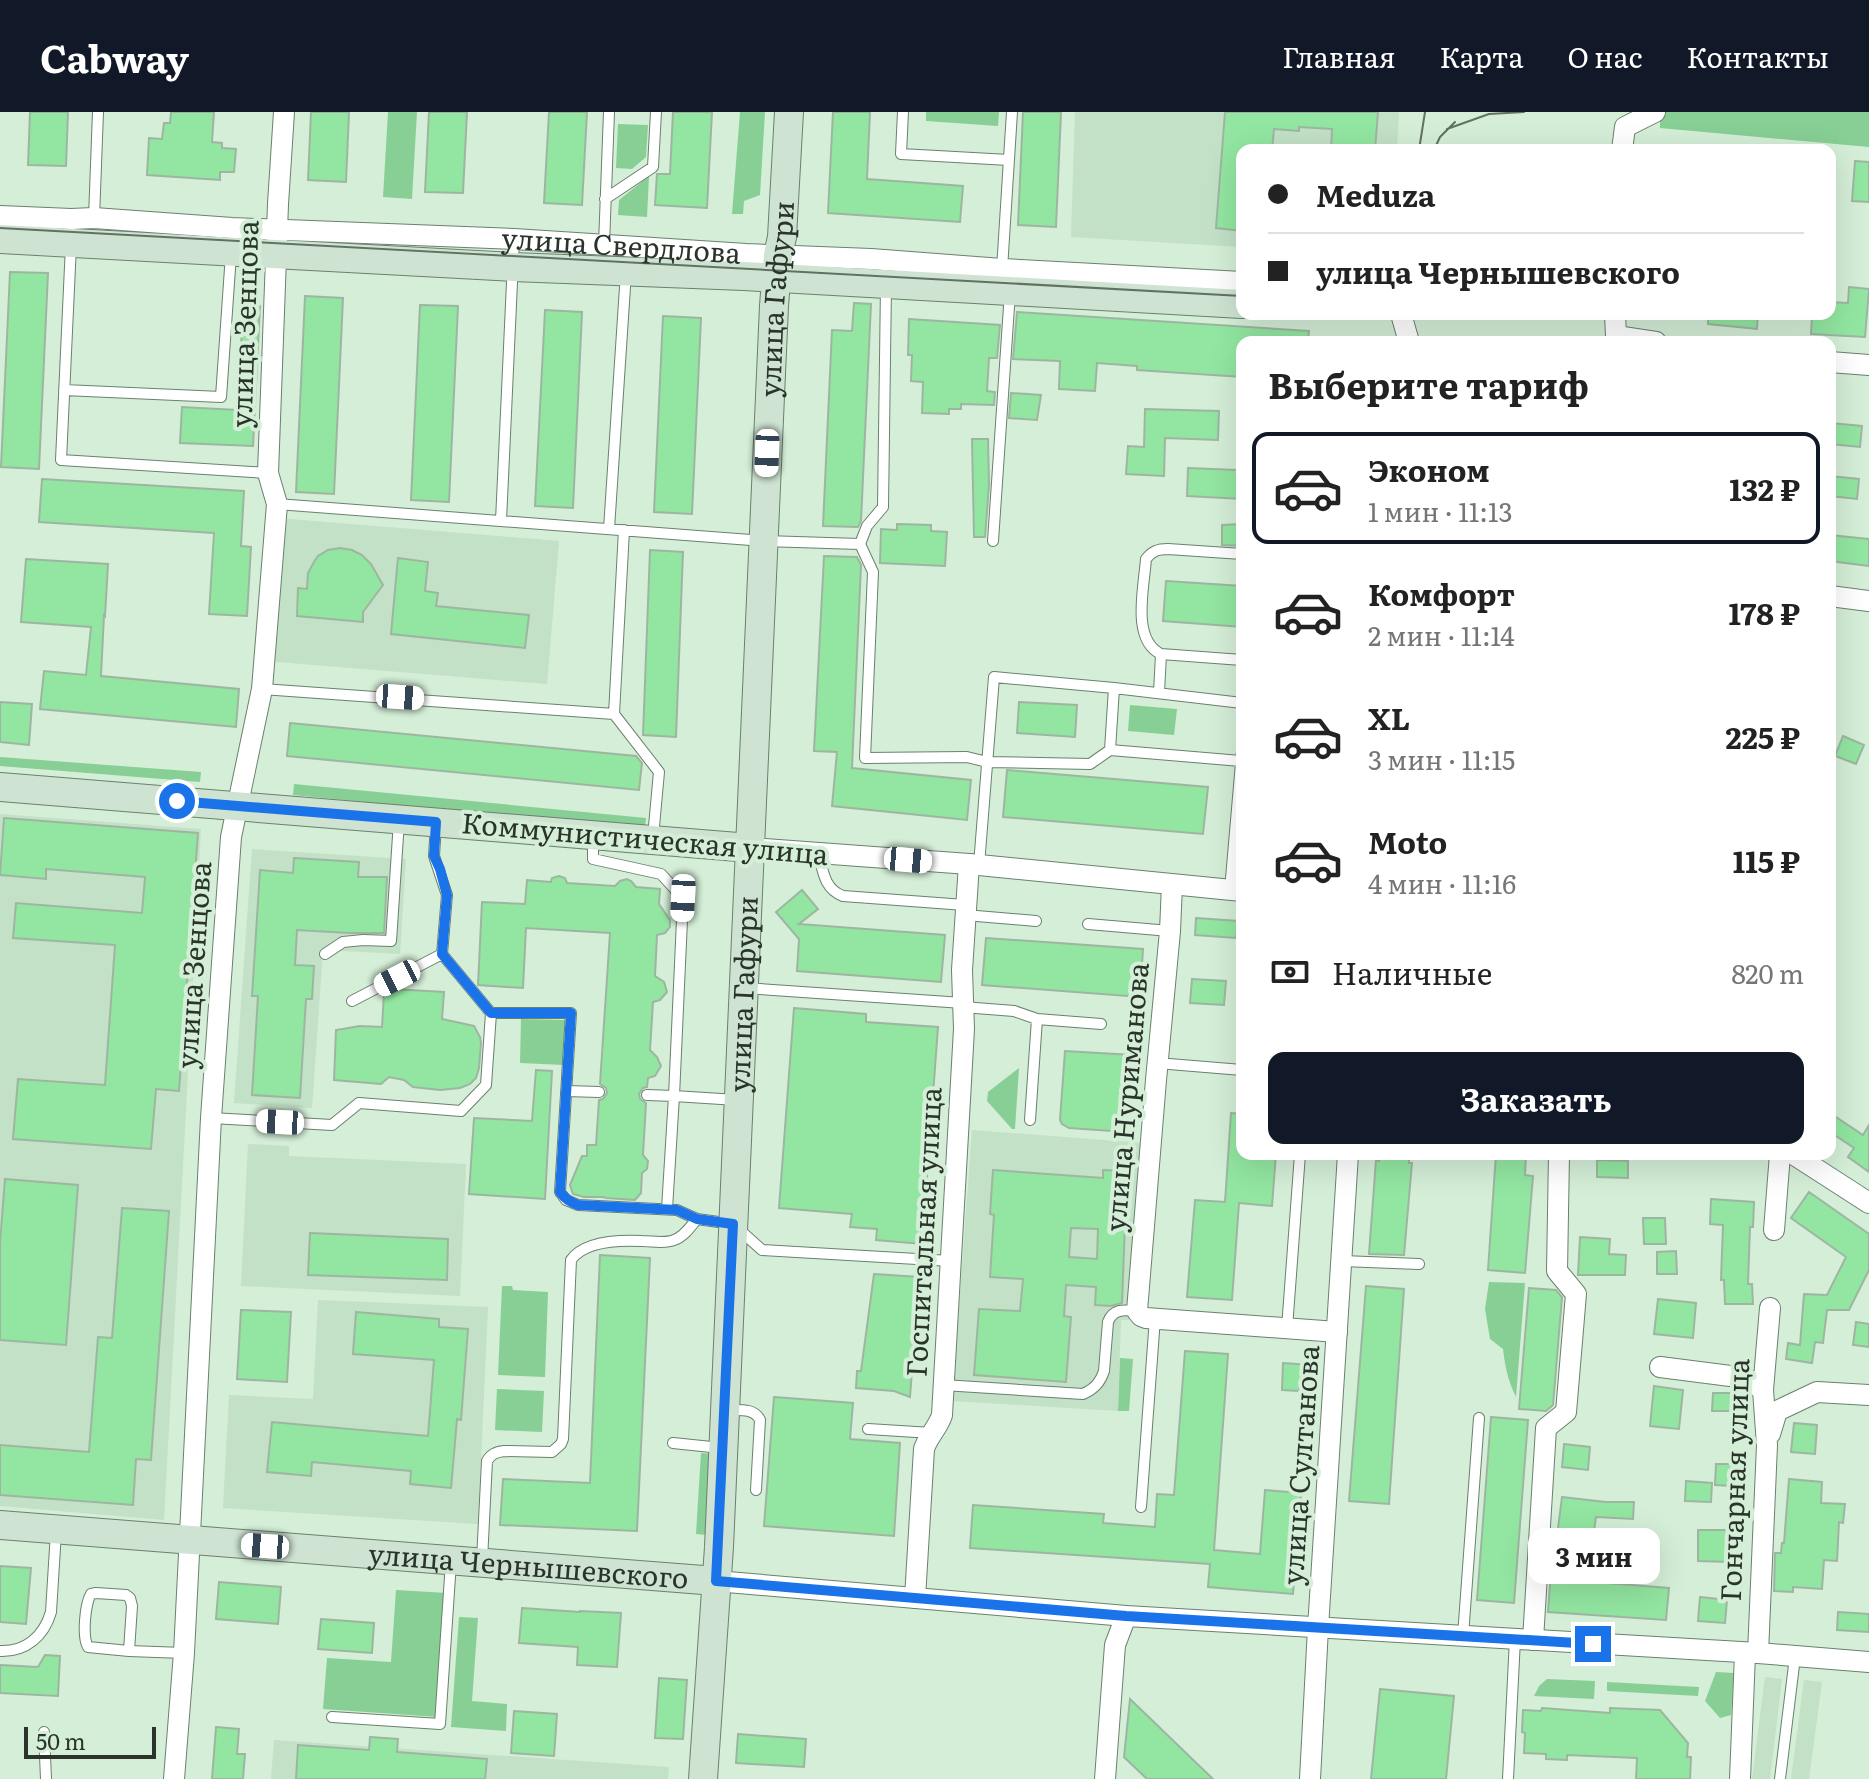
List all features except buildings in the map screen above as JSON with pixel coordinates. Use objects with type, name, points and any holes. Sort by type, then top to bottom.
[{"type":"street","name":"улица Зенцова","points":[[174,1779],[184,1653],[211,1118],[231,837],[262,689],[277,504],[268,473],[284,112]]},
{"type":"street","name":"улица Гафури","points":[[703,1779],[725,1410],[777,266],[782,237],[789,112]]},
{"type":"street","points":[[1623,144],[1625,127],[1655,112]]},
{"type":"street","name":"улица Свердлова","points":[[0,216],[71,231],[514,253],[626,270],[777,266],[871,259],[1006,280],[1236,303]]},
{"type":"street","name":"улица Свердлова","points":[[0,239],[71,231],[94,218],[232,240]]},
{"type":"street","name":"улица Свердлова","points":[[514,253],[604,245],[777,266],[886,284],[1006,280],[1236,282]]},
{"type":"street","points":[[1836,362],[1869,365]]},
{"type":"street","points":[[1836,597],[1869,601]]},
{"type":"street","name":"Коммунистическая улица","points":[[0,787],[974,865],[1236,891]]},
{"type":"street","name":"Госпитальная улица","points":[[915,1598],[924,1449],[942,1415],[964,1029],[961,975],[965,910],[974,865]]},
{"type":"street","name":"улица Нуриманова","points":[[1144,1314],[1157,1063],[1172,885]]},
{"type":"street","name":"улица Султанова","points":[[1310,1779],[1348,1160]]},
{"type":"street","points":[[1524,1639],[1546,1428],[1566,1412],[1576,1294],[1557,1271],[1559,1160]]},
{"type":"street","points":[[1774,1230],[1780,1160]]},
{"type":"street","points":[[1802,1160],[1869,1203]]},
{"type":"street","name":"Гончарная улица","points":[[1740,1779],[1767,1445],[1763,1390],[1770,1308]]},
{"type":"street","points":[[1144,1314],[1337,1332]]},
{"type":"street","points":[[1660,1367],[1746,1378],[1763,1390]]},
{"type":"street","points":[[1767,1445],[1777,1411],[1817,1392],[1869,1395]]},
{"type":"street","name":"улица Чернышевского","points":[[0,1525],[1126,1616],[1869,1662]]},
{"type":"street","points":[[1105,1779],[1115,1645],[1126,1616]]},
{"type":"lane","points":[[94,218],[98,112]]},
{"type":"lane","points":[[604,245],[609,112]]},
{"type":"lane","points":[[605,199],[653,167],[656,112]]},
{"type":"lane","points":[[903,112],[901,154],[1009,160]]},
{"type":"lane","points":[[993,541],[1012,112]]},
{"type":"lane","points":[[71,231],[61,460],[268,473]]},
{"type":"lane","points":[[64,390],[221,397],[232,240]]},
{"type":"lane","points":[[501,521],[514,253]]},
{"type":"lane","points":[[871,259],[870,275],[886,284],[883,507],[867,526],[860,544],[873,572],[865,758],[967,757],[987,762],[1090,764],[1110,750],[1236,761]]},
{"type":"lane","points":[[609,529],[626,270]]},
{"type":"lane","points":[[277,504],[764,541],[860,544]]},
{"type":"lane","points":[[624,530],[614,714],[659,772],[653,840]]},
{"type":"lane","points":[[1236,554],[1160,549],[1150,554],[1146,559],[1142,625],[1150,647],[1161,654],[1236,660]]},
{"type":"lane","points":[[1159,693],[1161,654]]},
{"type":"lane","points":[[974,865],[994,677],[1236,702]]},
{"type":"lane","points":[[1110,750],[1114,688]]},
{"type":"lane","points":[[262,689],[614,714]]},
{"type":"lane","points":[[325,954],[343,942],[391,941],[400,819]]},
{"type":"lane","points":[[211,1118],[332,1125],[359,1103],[461,1111],[486,1085],[491,1013],[442,954],[450,896],[434,856],[436,822]]},
{"type":"lane","points":[[593,835],[593,859],[661,874],[683,898],[667,1209]]},
{"type":"lane","points":[[818,852],[826,884],[843,896],[1036,921]]},
{"type":"lane","points":[[1088,924],[1170,931]]},
{"type":"lane","points":[[352,1001],[442,954]]},
{"type":"lane","points":[[744,988],[963,1005],[1010,1011],[1037,1019],[1101,1024]]},
{"type":"lane","points":[[491,1013],[571,1013],[560,1192],[571,1203],[683,1211],[697,1219],[733,1224],[762,1250],[951,1261]]},
{"type":"lane","points":[[1030,1120],[1037,1019]]},
{"type":"lane","points":[[1157,1063],[1236,1070]]},
{"type":"lane","points":[[566,1091],[599,1092]]},
{"type":"lane","points":[[647,1095],[739,1100]]},
{"type":"lane","points":[[359,1103],[369,1109]]},
{"type":"lane","points":[[1287,1328],[1300,1160]]},
{"type":"lane","points":[[482,1562],[487,1461],[504,1451],[552,1452],[563,1439],[571,1260],[580,1250],[590,1246],[635,1240],[674,1241],[697,1219]]},
{"type":"lane","points":[[1342,1261],[1419,1264]]},
{"type":"lane","points":[[943,1385],[1083,1394],[1102,1378],[1111,1315],[1118,1311],[1144,1314],[1141,1507]]},
{"type":"lane","points":[[725,1410],[751,1411],[760,1420],[756,1490]]},
{"type":"lane","points":[[1463,1636],[1479,1418]]},
{"type":"lane","points":[[868,1429],[932,1433]]},
{"type":"lane","points":[[673,1443],[723,1448]]},
{"type":"lane","points":[[0,1651],[23,1648],[41,1634],[48,1621],[56,1530]]},
{"type":"lane","points":[[332,1717],[440,1724],[451,1560]]},
{"type":"lane","points":[[129,1651],[130,1598],[126,1595],[91,1594],[87,1602],[84,1640],[92,1648],[129,1651],[184,1653]]},
{"type":"lane","points":[[1508,1779],[1524,1639]]},
{"type":"lane","points":[[1780,1779],[1795,1657]]},
{"type":"lane","points":[[44,1732],[46,1779]]},
{"type":"shaded area","points":[[1075,112],[1399,112],[1397,144],[1236,144],[1236,247],[1071,237]]},
{"type":"shaded area","points":[[277,518],[559,541],[547,684],[265,661]]},
{"type":"shaded area","points":[[0,814],[201,829],[164,1520],[0,1506]]},
{"type":"shaded area","points":[[252,849],[406,859],[400,954],[323,950],[312,1108],[234,1103]]},
{"type":"shaded area","points":[[972,1130],[1143,1143],[1129,1320],[1121,1320],[1118,1411],[952,1401]]},
{"type":"shaded area","points":[[248,1144],[289,1146],[289,1156],[466,1164],[460,1296],[241,1286]]},
{"type":"shaded area","points":[[318,1300],[488,1307],[478,1524],[223,1508],[229,1395],[313,1399]]},
{"type":"shaded area","points":[[1765,1677],[1782,1679],[1770,1779],[1752,1779]]},
{"type":"shaded area","points":[[1804,1680],[1822,1682],[1809,1779],[1791,1779]]},
{"type":"shaded area","points":[[274,1740],[669,1767],[668,1779],[271,1779]]},
{"type":"green space","points":[[388,112],[417,112],[412,199],[383,197]]},
{"type":"green space","points":[[740,112],[765,112],[760,195],[744,201],[743,214],[732,214]]},
{"type":"green space","points":[[926,112],[999,112],[998,126],[926,121]]},
{"type":"green space","points":[[1666,112],[1869,112],[1869,147],[1660,128],[1660,119]]},
{"type":"green space","points":[[618,124],[648,125],[646,157],[632,169],[616,168]]},
{"type":"green space","points":[[649,176],[647,217],[618,215],[619,200]]},
{"type":"green space","points":[[1130,705],[1177,709],[1174,735],[1128,731]]},
{"type":"green space","points":[[0,757],[201,772],[200,782],[0,766]]},
{"type":"green space","points":[[294,784],[646,818],[645,829],[293,795]]},
{"type":"green space","points":[[521,1019],[566,1020],[564,1065],[520,1063]]},
{"type":"green space","points":[[1019,1068],[1015,1129],[1012,1129],[987,1101],[988,1092]]},
{"type":"green space","points":[[1489,1282],[1525,1283],[1516,1397],[1507,1373],[1503,1349],[1490,1339],[1485,1309]]},
{"type":"green space","points":[[502,1286],[512,1286],[513,1290],[548,1292],[545,1377],[498,1375]]},
{"type":"green space","points":[[1120,1358],[1133,1359],[1129,1411],[1118,1411]]},
{"type":"green space","points":[[497,1389],[544,1391],[542,1432],[495,1430]]},
{"type":"green space","points":[[701,1453],[712,1454],[707,1535],[696,1534]]},
{"type":"green space","points":[[396,1590],[447,1593],[438,1717],[323,1709],[327,1658],[391,1662]]},
{"type":"green space","points":[[459,1617],[478,1618],[472,1701],[507,1704],[506,1731],[451,1727]]},
{"type":"green space","points":[[1716,1672],[1734,1673],[1731,1715],[1720,1718],[1705,1701]]},
{"type":"green space","points":[[1547,1679],[1595,1681],[1594,1699],[1534,1696]]},
{"type":"green space","points":[[1607,1682],[1699,1687],[1698,1696],[1607,1691]]},
{"type":"tram line","points":[[1420,144],[1425,112]]},
{"type":"tram line","points":[[1447,129],[1489,114],[1524,112]]},
{"type":"tram line","points":[[1437,144],[1455,122]]},
{"type":"tram line","points":[[0,228],[1236,296]]},
{"type":"route","points":[[177,801],[436,822],[434,856],[447,895],[442,954],[491,1013],[571,1013],[560,1192],[571,1203],[578,1205],[677,1210],[697,1219],[733,1224],[716,1581],[1126,1616],[1593,1644]]}]
